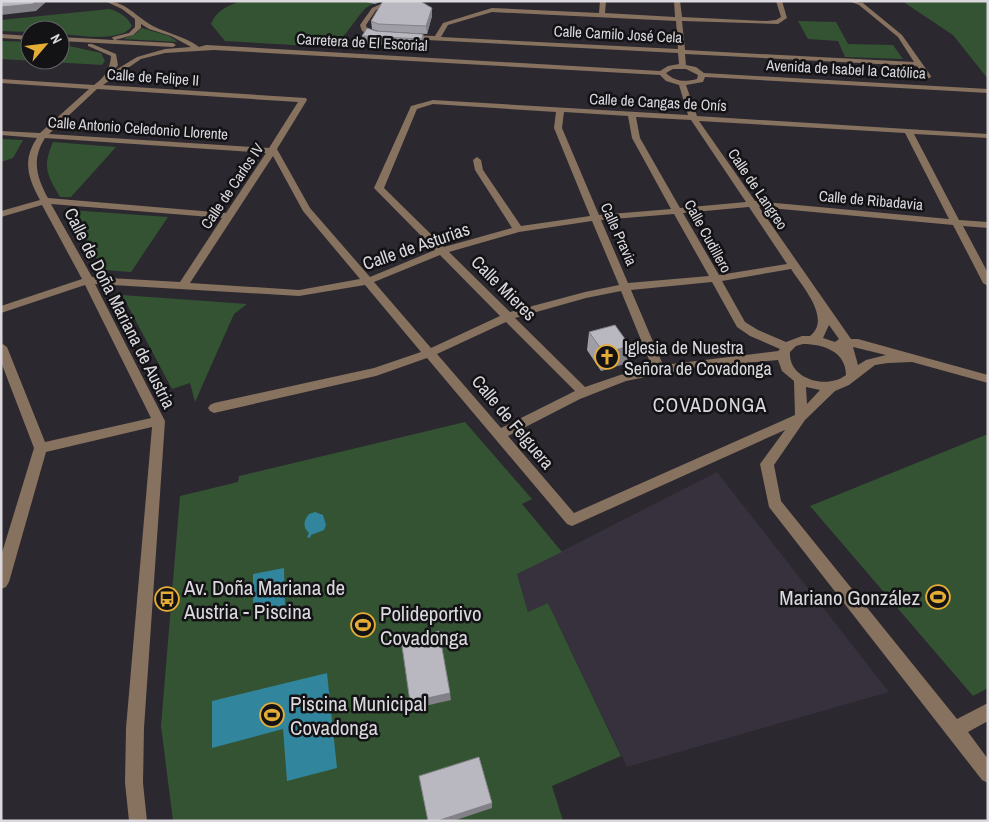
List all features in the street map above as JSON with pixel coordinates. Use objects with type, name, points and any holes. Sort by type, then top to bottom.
[{"type":"street","points":[[108,1],[124,8],[150,28],[173,34],[196,47]]},
{"type":"street","points":[[393,1],[374,8],[363,28],[373,34],[394,36]]},
{"type":"street","name":"Calle Camilo José Cela","points":[[602,15],[603,1]]},
{"type":"street","points":[[676,1],[683,66]]},
{"type":"street","points":[[436,38],[445,24],[492,10],[766,23],[778,22],[784,18],[779,1]]},
{"type":"street","points":[[852,1],[860,4],[900,36],[927,76]]},
{"type":"street","points":[[89,40],[118,38],[131,34],[138,28],[138,20]]},
{"type":"street","points":[[1,36],[20,37]]},
{"type":"street","name":"Calle Camilo José Cela","points":[[402,37],[918,64]]},
{"type":"street","name":"Carretera de El Escorial","points":[[70,39],[662,72]]},
{"type":"street","points":[[70,41],[96,46],[114,55],[114,65],[100,83]]},
{"type":"street","name":"Calle de Doña Mariana de Austria","points":[[138,821],[134,783],[135,728],[159,421],[88,280],[33,179],[33,150],[42,136],[100,83],[139,58],[165,51],[212,48]]},
{"type":"street","points":[[683,66],[696,69],[702,75],[702,78],[695,82],[682,83],[668,79],[662,72],[667,68],[683,66]]},
{"type":"street","name":"Avenida de Isabel la Católica","points":[[702,75],[988,91]]},
{"type":"street","name":"Calle de Felipe II","points":[[1,81],[100,83],[303,100]]},
{"type":"street","name":"Calle de Langreo","points":[[682,83],[693,117],[793,266],[844,336],[852,370]]},
{"type":"street","name":"Calle de Carlos IV","points":[[182,286],[227,216],[274,150],[303,100]]},
{"type":"street","name":"Calle de Cangas de Onís","points":[[379,188],[414,108],[433,102],[988,136]]},
{"type":"street","name":"Calle Pravia","points":[[560,110],[558,128],[659,369]]},
{"type":"street","name":"Calle Cudillero","points":[[632,114],[636,138],[741,324],[784,351]]},
{"type":"street","points":[[908,131],[988,283]]},
{"type":"street","name":"Calle Antonio Celedonio Llorente","points":[[1,133],[274,150]]},
{"type":"street","name":"Calle de Felguera","points":[[274,150],[306,209],[572,520],[801,417]]},
{"type":"street","points":[[477,160],[479,170],[518,229]]},
{"type":"street","name":"Calle Mieres","points":[[379,188],[583,392]]},
{"type":"street","points":[[1,214],[46,201],[227,216]]},
{"type":"street","name":"Calle de Asturias","points":[[88,280],[298,293],[368,281],[442,251],[518,229],[595,218],[752,204]]},
{"type":"street","name":"Calle de Ribadavia","points":[[752,204],[988,225]]},
{"type":"street","points":[[214,408],[376,372],[430,353],[509,316],[585,295],[626,287],[715,279],[793,266]]},
{"type":"street","points":[[1,310],[88,280]]},
{"type":"street","points":[[813,340],[824,330],[821,306]]},
{"type":"street","points":[[834,324],[850,336],[877,348]]},
{"type":"street","points":[[500,435],[583,392],[604,384],[659,369],[784,351],[793,342],[813,340],[826,343],[858,343],[988,379]]},
{"type":"street","points":[[826,343],[842,352],[852,370]]},
{"type":"street","points":[[1,348],[41,448],[1,582]]},
{"type":"street","points":[[784,351],[787,368],[800,379],[815,385],[831,387],[840,385],[852,370],[880,360],[911,358]]},
{"type":"street","points":[[800,379],[801,417]]},
{"type":"street","points":[[831,387],[801,417],[767,464],[774,503],[988,774]]},
{"type":"street","points":[[41,448],[159,421]]},
{"type":"street","points":[[955,730],[988,712]]},
{"type":"shaded area","points":[[717,472],[889,692],[627,767],[548,603],[528,612],[517,574]]},
{"type":"green space","points":[[240,1],[382,1],[366,8],[343,37],[327,47],[225,41],[211,24],[219,12]]},
{"type":"green space","points":[[902,1],[988,1],[988,79],[953,35]]},
{"type":"green space","points":[[110,9],[122,15],[132,26],[119,35],[99,37],[70,35],[70,20],[20,20],[20,32],[1,31],[1,20]]},
{"type":"green space","points":[[798,21],[836,22],[848,44],[893,45],[903,59],[845,57],[838,41],[808,39]]},
{"type":"green space","points":[[142,28],[169,36],[178,42],[123,39],[135,34]]},
{"type":"green space","points":[[1,41],[20,42],[20,60],[1,59]]},
{"type":"green space","points":[[70,46],[101,53],[105,61],[102,65],[70,63]]},
{"type":"green space","points":[[1,139],[23,140],[13,158],[1,162]]},
{"type":"green space","points":[[53,142],[116,147],[71,197],[60,197],[49,176],[47,165]]},
{"type":"green space","points":[[70,210],[168,217],[131,272],[103,270]]},
{"type":"green space","points":[[122,295],[247,304],[234,314],[195,402],[190,383],[172,389]]},
{"type":"green space","name":"Polideportivo Covadonga","points":[[465,422],[532,499],[522,504],[562,552],[517,574],[528,612],[548,603],[621,756],[552,786],[563,821],[173,821],[161,726],[180,496],[238,482],[239,476]]},
{"type":"green space","name":"Mariano González","points":[[988,434],[988,688],[973,696],[810,506]]},
{"type":"water","points":[[315,512],[323,515],[326,525],[324,530],[311,535],[310,538],[307,537],[309,533],[305,528],[305,521],[309,514]]},
{"type":"water","points":[[284,568],[285,605],[253,611],[253,574]]},
{"type":"water","name":"Piscina Municipal Covadonga","points":[[327,673],[337,768],[287,781],[283,729],[212,748],[212,701]]},
{"type":"building","points":[[1,1],[36,1],[33,4],[1,7]]},
{"type":"building","points":[[383,1],[420,1],[432,8],[426,26],[378,24],[371,21]]},
{"type":"building","points":[[367,28],[376,31],[423,34],[422,39],[362,36]]},
{"type":"building","points":[[615,325],[630,346],[604,353],[589,332]]},
{"type":"building","points":[[439,631],[450,693],[410,702],[401,639]]},
{"type":"building","points":[[479,757],[492,803],[437,821],[428,821],[419,776]]},
{"type":"place","name":"Iglesia de Nuestra Señora de Covadonga","points":[[607,357]]},
{"type":"place","name":"Mariano González","points":[[938,597]]},
{"type":"place","name":"Av. Doña Mariana de Austria - Piscina","points":[[167,599]]},
{"type":"place","name":"Polideportivo Covadonga","points":[[363,625]]},
{"type":"place","name":"Piscina Municipal Covadonga","points":[[272,715]]},
{"type":"district","name":"COVADONGA","points":[[710,404]]}]
